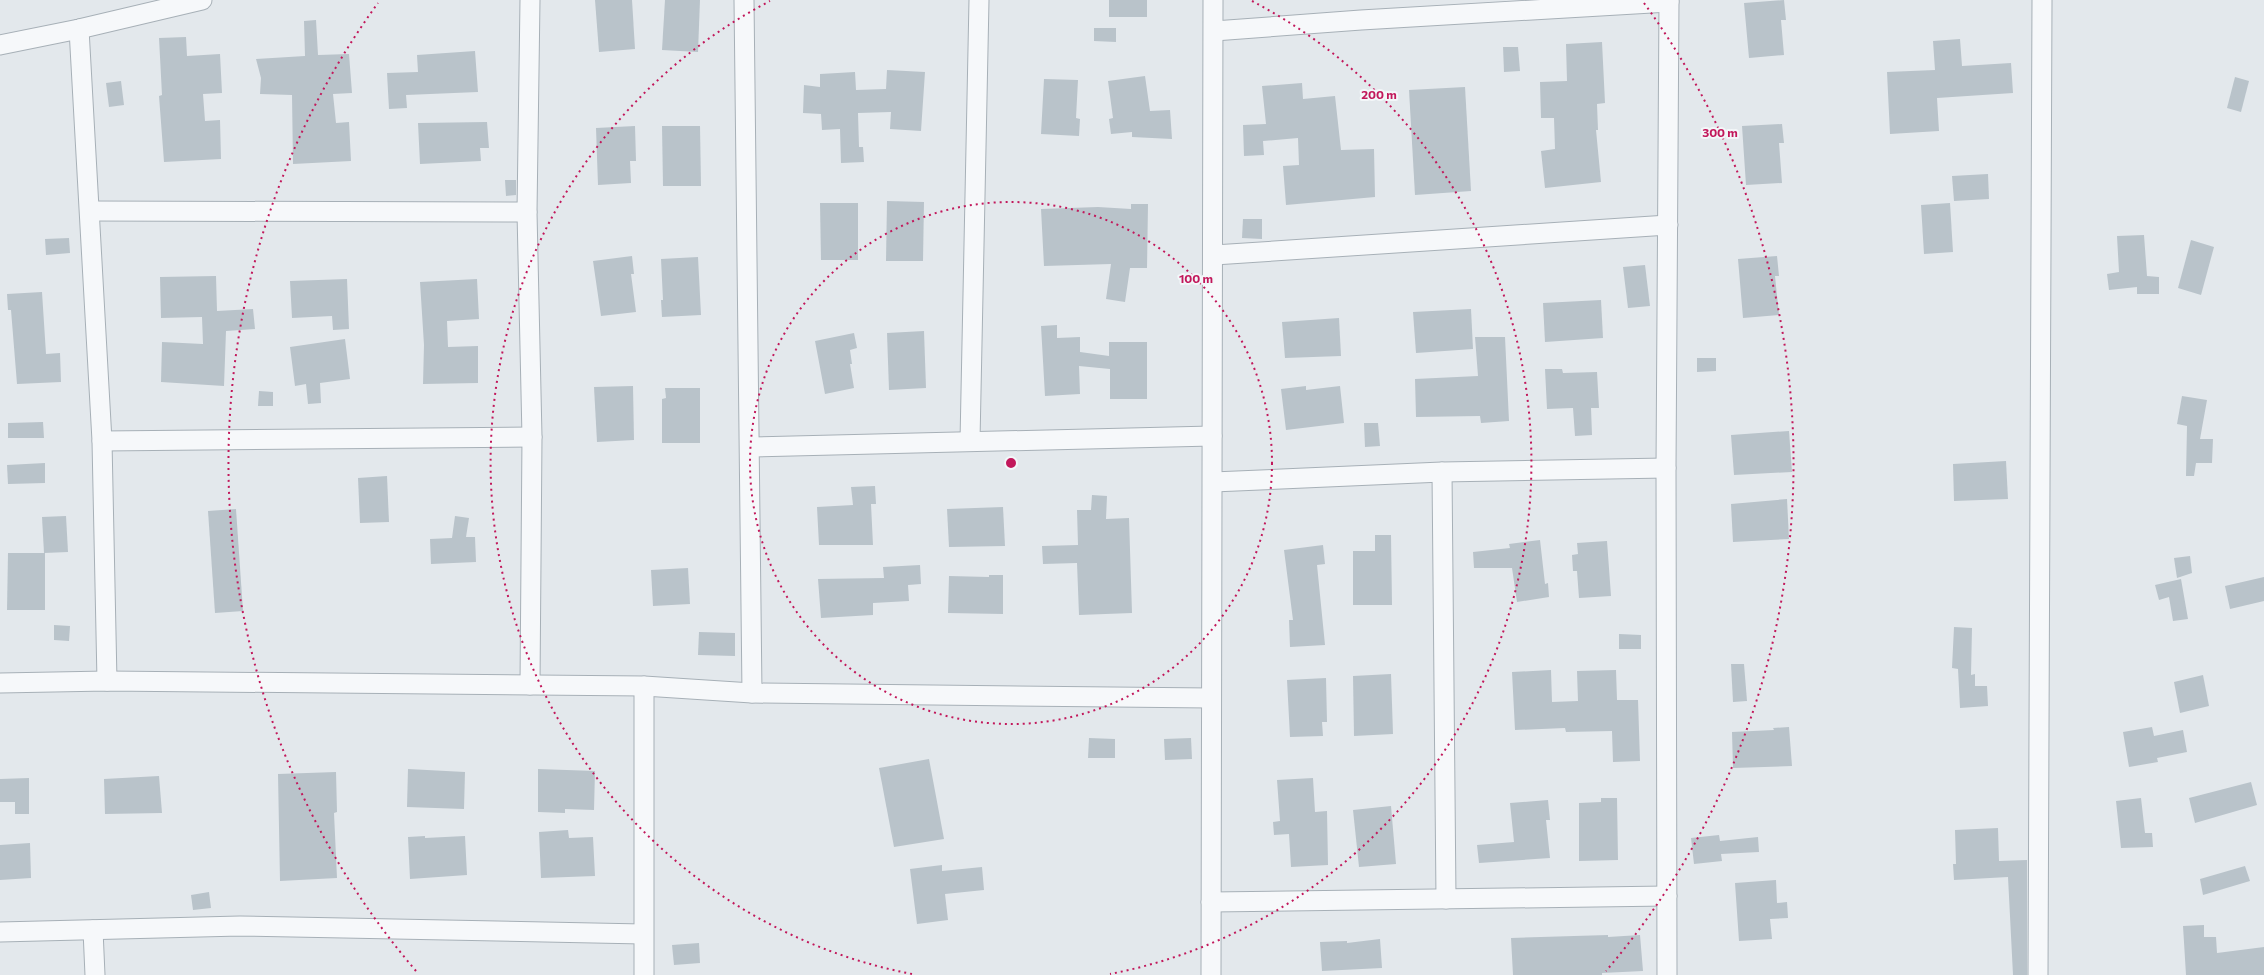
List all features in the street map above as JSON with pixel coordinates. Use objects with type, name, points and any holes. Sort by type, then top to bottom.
[{"type":"street","points":[[0,45],[79,30],[202,0]]},
{"type":"street","points":[[530,0],[527,212],[532,437],[530,685]]},
{"type":"street","points":[[744,0],[752,693]]},
{"type":"street","points":[[970,441],[978,0]]},
{"type":"street","points":[[1211,975],[1210,698],[1214,255],[1213,0]]},
{"type":"street","points":[[2038,975],[2042,0]]},
{"type":"street","points":[[1214,31],[1445,8],[1669,1],[1666,468],[1667,975]]},
{"type":"street","points":[[79,30],[91,211],[102,441],[107,681]]},
{"type":"street","points":[[91,211],[527,212]]},
{"type":"street","points":[[1214,255],[1668,225]]},
{"type":"street","points":[[750,447],[1212,436]]},
{"type":"street","points":[[102,441],[532,437]]},
{"type":"street","points":[[1213,482],[1442,472],[1666,468]]},
{"type":"street","points":[[1442,472],[1446,899]]},
{"type":"street","points":[[0,683],[107,681],[644,686],[752,693],[1210,698]]},
{"type":"street","points":[[644,686],[644,975]]},
{"type":"street","points":[[1211,902],[1666,896]]},
{"type":"street","points":[[0,932],[240,926],[643,934]]},
{"type":"street","points":[[93,930],[95,975]]},
{"type":"building","points":[[595,0],[632,0],[635,49],[599,52]]},
{"type":"building","points":[[665,0],[700,0],[698,52],[662,50]]},
{"type":"building","points":[[1109,0],[1147,0],[1147,17],[1109,17]]},
{"type":"building","points":[[1784,0],[1786,20],[1781,20],[1784,55],[1749,58],[1744,3]]},
{"type":"building","points":[[316,20],[318,55],[349,54],[352,93],[333,94],[336,123],[349,122],[351,161],[293,164],[292,95],[260,94],[261,78],[256,59],[305,56],[304,21]]},
{"type":"building","points":[[1094,28],[1116,28],[1116,42],[1094,41]]},
{"type":"building","points":[[186,37],[187,56],[220,54],[222,93],[203,94],[205,121],[220,120],[221,159],[164,162],[159,96],[162,95],[159,38]]},
{"type":"building","points":[[1960,39],[1962,66],[2011,63],[2013,93],[1937,98],[1939,131],[1890,134],[1887,72],[1935,70],[1933,41]]},
{"type":"building","points":[[1602,42],[1605,103],[1597,104],[1598,130],[1596,130],[1601,182],[1545,188],[1541,151],[1555,149],[1554,118],[1541,118],[1540,82],[1567,81],[1566,44]]},
{"type":"building","points":[[1503,47],[1518,47],[1520,71],[1504,72]]},
{"type":"building","points":[[475,51],[478,92],[406,95],[407,108],[389,109],[387,73],[418,72],[417,55]]},
{"type":"building","points":[[887,70],[925,72],[921,131],[890,129],[891,112],[858,113],[859,147],[863,147],[864,162],[841,163],[840,129],[822,130],[821,114],[803,113],[804,85],[820,87],[820,74],[855,72],[856,90],[886,89]]},
{"type":"building","points":[[1145,76],[1150,111],[1170,110],[1172,139],[1132,137],[1132,132],[1111,134],[1109,119],[1113,118],[1108,81]]},
{"type":"building","points":[[2235,77],[2249,81],[2241,112],[2227,108]]},
{"type":"building","points":[[1044,79],[1078,80],[1076,118],[1080,119],[1079,136],[1041,134]]},
{"type":"building","points":[[121,81],[124,105],[109,107],[106,83]]},
{"type":"building","points":[[1302,83],[1303,99],[1335,96],[1341,150],[1374,149],[1375,197],[1286,205],[1283,166],[1299,165],[1298,138],[1263,141],[1264,155],[1244,156],[1243,125],[1266,124],[1262,86]]},
{"type":"building","points":[[1465,87],[1471,191],[1415,195],[1409,90]]},
{"type":"building","points":[[487,122],[489,148],[480,148],[481,161],[420,164],[418,123]]},
{"type":"building","points":[[1782,124],[1784,143],[1779,143],[1782,183],[1746,185],[1742,126]]},
{"type":"building","points":[[635,126],[636,161],[630,161],[631,183],[598,185],[596,128]]},
{"type":"building","points":[[662,126],[700,126],[701,186],[663,186]]},
{"type":"building","points":[[1988,174],[1989,199],[1954,201],[1952,176]]},
{"type":"building","points":[[505,180],[516,180],[516,195],[506,196]]},
{"type":"building","points":[[887,201],[924,202],[923,261],[886,261]]},
{"type":"building","points":[[820,203],[858,203],[858,260],[821,260]]},
{"type":"building","points":[[1950,203],[1953,252],[1924,254],[1921,205]]},
{"type":"building","points":[[1131,204],[1148,204],[1147,268],[1130,268],[1125,302],[1106,299],[1111,264],[1044,266],[1041,209],[1098,207],[1131,209]]},
{"type":"building","points":[[1243,219],[1262,219],[1262,239],[1242,238]]},
{"type":"building","points":[[2144,235],[2147,276],[2159,277],[2159,294],[2137,294],[2137,287],[2109,290],[2107,274],[2119,272],[2117,236]]},
{"type":"building","points":[[69,238],[70,253],[46,255],[45,239]]},
{"type":"building","points":[[2191,240],[2214,247],[2201,295],[2178,288]]},
{"type":"building","points":[[632,256],[634,274],[631,274],[636,312],[601,316],[593,261]]},
{"type":"building","points":[[1777,256],[1779,276],[1775,276],[1779,315],[1743,318],[1738,259]]},
{"type":"building","points":[[698,257],[701,315],[662,317],[661,300],[663,300],[661,259]]},
{"type":"building","points":[[1645,265],[1650,306],[1628,308],[1623,267]]},
{"type":"building","points":[[216,276],[217,311],[253,309],[255,329],[226,331],[224,386],[161,382],[162,342],[203,344],[202,317],[161,318],[160,277]]},
{"type":"building","points":[[347,279],[349,329],[333,330],[332,316],[292,318],[290,281]]},
{"type":"building","points":[[477,279],[479,319],[447,321],[448,347],[478,346],[478,383],[423,384],[424,345],[420,282]]},
{"type":"building","points":[[42,292],[46,354],[60,353],[61,382],[17,384],[11,310],[8,310],[7,294]]},
{"type":"building","points":[[1601,300],[1603,338],[1545,342],[1543,303]]},
{"type":"building","points":[[1471,309],[1473,349],[1416,353],[1413,312]]},
{"type":"building","points":[[1339,318],[1341,356],[1285,358],[1282,322]]},
{"type":"building","points":[[1057,325],[1057,338],[1080,337],[1080,352],[1109,356],[1109,342],[1147,342],[1147,399],[1110,399],[1110,369],[1079,366],[1080,394],[1045,396],[1041,326]]},
{"type":"building","points":[[924,331],[926,388],[889,390],[887,333]]},
{"type":"building","points":[[854,333],[857,348],[850,350],[852,364],[850,364],[854,388],[825,394],[815,341]]},
{"type":"building","points":[[1475,337],[1505,337],[1509,421],[1481,423],[1480,416],[1416,417],[1415,379],[1478,376]]},
{"type":"building","points":[[345,339],[350,379],[320,383],[321,403],[308,404],[306,384],[295,386],[290,347]]},
{"type":"building","points":[[1697,358],[1716,358],[1716,371],[1697,372]]},
{"type":"building","points":[[1545,369],[1562,369],[1563,373],[1597,372],[1599,408],[1591,408],[1592,435],[1575,436],[1573,408],[1547,409]]},
{"type":"building","points":[[633,386],[634,440],[597,442],[594,387]]},
{"type":"building","points":[[1306,386],[1306,390],[1340,386],[1344,423],[1286,430],[1281,389]]},
{"type":"building","points":[[665,388],[700,388],[700,443],[662,443],[662,399],[666,398]]},
{"type":"building","points":[[259,391],[273,392],[273,406],[258,406]]},
{"type":"building","points":[[2182,396],[2207,400],[2200,439],[2213,439],[2212,463],[2196,463],[2194,476],[2186,476],[2187,426],[2177,424]]},
{"type":"building","points":[[43,422],[44,438],[8,438],[8,423]]},
{"type":"building","points":[[1364,423],[1378,423],[1380,446],[1365,447]]},
{"type":"building","points":[[1789,431],[1792,472],[1734,475],[1731,435]]},
{"type":"building","points":[[2006,461],[2008,499],[1954,501],[1953,464]]},
{"type":"building","points":[[45,463],[45,483],[8,484],[7,465]]},
{"type":"building","points":[[387,476],[389,522],[360,523],[358,478]]},
{"type":"building","points":[[875,486],[876,504],[871,504],[873,545],[819,545],[817,507],[853,505],[851,487]]},
{"type":"building","points":[[1092,495],[1107,496],[1106,519],[1129,518],[1132,613],[1079,615],[1077,563],[1043,564],[1042,546],[1078,545],[1077,510],[1091,510]]},
{"type":"building","points":[[1787,499],[1789,539],[1733,542],[1731,504]]},
{"type":"building","points":[[1003,507],[1005,546],[949,547],[947,509]]},
{"type":"building","points":[[236,509],[243,611],[215,613],[208,511]]},
{"type":"building","points":[[66,516],[68,552],[44,553],[42,517]]},
{"type":"building","points":[[455,516],[469,518],[466,537],[475,537],[476,562],[431,564],[430,539],[452,538]]},
{"type":"building","points":[[1375,535],[1391,535],[1392,605],[1353,605],[1353,551],[1375,551]]},
{"type":"building","points":[[1540,540],[1545,584],[1548,583],[1549,597],[1517,602],[1512,568],[1474,568],[1473,552],[1510,548],[1509,544]]},
{"type":"building","points":[[1607,541],[1611,596],[1579,598],[1577,571],[1573,571],[1572,555],[1578,554],[1577,543]]},
{"type":"building","points":[[1323,545],[1325,564],[1317,565],[1325,645],[1290,647],[1289,620],[1293,620],[1284,550]]},
{"type":"building","points":[[8,553],[45,553],[45,610],[7,610]]},
{"type":"building","points":[[2190,556],[2192,573],[2177,578],[2174,558]]},
{"type":"building","points":[[920,565],[921,584],[908,585],[909,601],[873,603],[873,615],[821,618],[818,579],[884,578],[883,567]]},
{"type":"building","points":[[688,568],[690,604],[653,606],[651,570]]},
{"type":"building","points":[[989,575],[1003,575],[1003,614],[948,613],[949,576],[989,577]]},
{"type":"building","points":[[2264,577],[2264,601],[2230,609],[2225,586]]},
{"type":"building","points":[[2181,579],[2188,619],[2173,621],[2169,597],[2159,600],[2155,585]]},
{"type":"building","points":[[54,625],[70,626],[69,641],[54,640]]},
{"type":"building","points":[[1954,627],[1972,628],[1971,675],[1975,674],[1975,686],[1987,686],[1988,706],[1960,708],[1958,669],[1952,668]]},
{"type":"building","points":[[699,632],[735,633],[735,656],[698,655]]},
{"type":"building","points":[[1619,634],[1641,635],[1641,649],[1619,649]]},
{"type":"building","points":[[1731,664],[1744,664],[1747,701],[1733,702]]},
{"type":"building","points":[[1551,670],[1552,702],[1578,701],[1577,671],[1616,670],[1617,700],[1638,700],[1640,761],[1613,762],[1612,731],[1566,732],[1565,728],[1515,730],[1512,672]]},
{"type":"building","points":[[1391,674],[1393,734],[1354,736],[1353,676]]},
{"type":"building","points":[[2203,675],[2209,706],[2180,713],[2174,682]]},
{"type":"building","points":[[1326,678],[1327,722],[1322,722],[1323,736],[1290,737],[1287,680]]},
{"type":"building","points":[[1789,727],[1792,766],[1733,768],[1732,732],[1774,730],[1773,728]]},
{"type":"building","points":[[2152,727],[2154,736],[2183,730],[2187,752],[2157,758],[2158,762],[2129,767],[2123,732]]},
{"type":"building","points":[[1089,738],[1115,739],[1115,758],[1088,758]]},
{"type":"building","points":[[1191,738],[1192,759],[1165,760],[1164,739]]},
{"type":"building","points":[[929,759],[944,839],[894,847],[879,768]]},
{"type":"building","points":[[408,769],[465,772],[464,809],[407,807]]},
{"type":"building","points":[[538,769],[595,771],[594,810],[565,809],[565,813],[538,812]]},
{"type":"building","points":[[336,772],[337,812],[334,813],[337,878],[280,881],[278,774]]},
{"type":"building","points":[[159,776],[162,813],[105,814],[104,779]]},
{"type":"building","points":[[29,778],[29,814],[15,814],[15,802],[0,802],[0,779]]},
{"type":"building","points":[[1313,778],[1315,812],[1327,811],[1328,865],[1291,867],[1289,834],[1274,835],[1273,822],[1280,821],[1277,780]]},
{"type":"building","points":[[2251,782],[2257,805],[2195,823],[2189,798]]},
{"type":"building","points":[[1601,798],[1617,798],[1618,860],[1579,861],[1579,803],[1601,802]]},
{"type":"building","points":[[2141,798],[2145,833],[2152,833],[2153,847],[2121,848],[2116,801]]},
{"type":"building","points":[[1548,800],[1550,820],[1546,820],[1550,858],[1479,863],[1477,845],[1514,842],[1510,803]]},
{"type":"building","points":[[1391,806],[1396,864],[1359,867],[1353,810]]},
{"type":"building","points":[[1998,828],[1999,861],[2027,860],[2027,975],[2013,975],[2008,877],[1954,880],[1953,864],[1956,864],[1955,830]]},
{"type":"building","points":[[568,830],[569,838],[593,837],[595,876],[541,878],[539,832]]},
{"type":"building","points":[[1719,835],[1720,841],[1758,837],[1759,852],[1721,854],[1722,861],[1694,864],[1691,838]]},
{"type":"building","points":[[425,836],[425,838],[465,836],[467,875],[410,879],[408,837]]},
{"type":"building","points":[[30,843],[31,878],[0,880],[0,845]]},
{"type":"building","points":[[942,865],[942,871],[982,867],[984,890],[945,894],[948,920],[917,924],[910,869]]},
{"type":"building","points":[[2245,866],[2250,881],[2203,895],[2200,879]]},
{"type":"building","points":[[1776,880],[1777,903],[1787,902],[1788,918],[1770,919],[1772,939],[1739,941],[1735,883]]},
{"type":"building","points":[[209,892],[211,908],[193,910],[191,895]]},
{"type":"building","points":[[2204,925],[2204,937],[2216,937],[2217,953],[2264,947],[2264,975],[2186,975],[2183,926]]},
{"type":"building","points":[[1608,935],[1608,937],[1640,935],[1643,971],[1602,973],[1602,975],[1513,975],[1511,938]]},
{"type":"building","points":[[1380,939],[1382,968],[1322,971],[1320,942],[1347,941],[1347,943]]},
{"type":"building","points":[[699,943],[700,963],[674,965],[672,945]]}]
